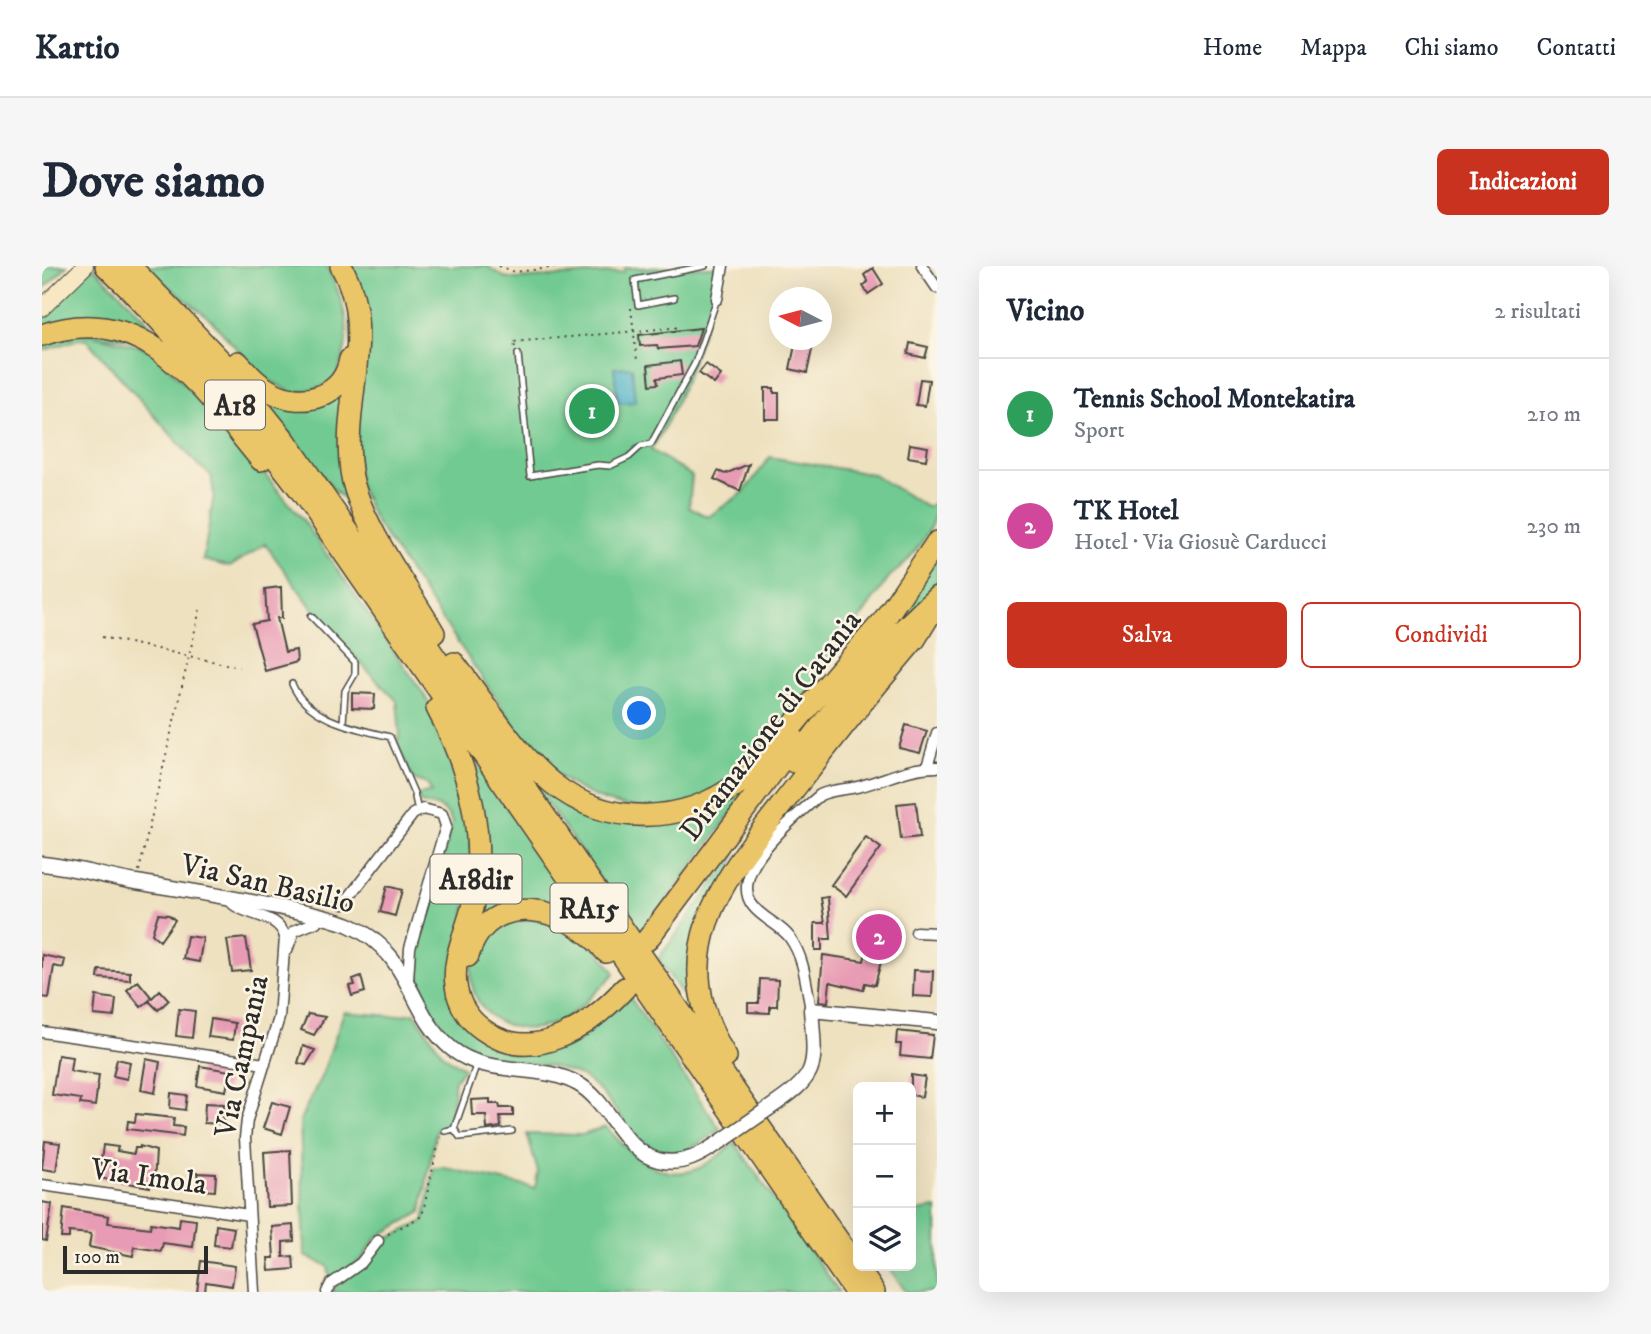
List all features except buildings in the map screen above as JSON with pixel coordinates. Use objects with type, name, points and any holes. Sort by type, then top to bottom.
[{"type":"highway","name":"A18","points":[[106,266],[139,298],[243,413],[362,580],[437,662]]},
{"type":"highway","name":"A18","points":[[130,266],[160,294],[250,396],[348,528],[437,662]]},
{"type":"highway","points":[[160,294],[206,327],[267,389],[290,399],[313,399],[328,393],[341,382],[351,355],[354,334],[352,308],[334,266]]},
{"type":"highway","points":[[341,266],[354,295],[359,320],[349,427],[354,486],[363,510],[437,662],[550,781],[571,797],[594,807],[647,816],[697,806],[739,782],[777,745],[884,620]]},
{"type":"highway","points":[[42,335],[74,328],[103,328],[131,334],[158,347],[233,426],[320,532],[347,558]]},
{"type":"highway","points":[[813,719],[844,665],[937,524]]},
{"type":"highway","name":"Diramazione di Catania","points":[[934,607],[871,660],[699,889],[650,945],[937,542]]},
{"type":"highway","name":"A18dir","points":[[362,580],[384,626],[450,733],[470,790],[477,845],[476,887],[455,976],[458,996],[466,1013],[480,1028],[498,1039],[517,1044],[538,1043],[582,1026],[622,983],[577,1018],[556,1029],[528,1034],[503,1030],[481,1014],[467,990],[465,971],[469,952],[478,935],[500,916],[518,911],[538,911],[569,920],[598,941],[676,1051],[719,1098]]},
{"type":"highway","points":[[815,1205],[800,1167],[735,1071],[707,1021],[698,982],[700,946],[712,904],[733,869],[915,639],[934,607]]},
{"type":"highway","name":"RA15","points":[[437,662],[874,1292]]},
{"type":"highway","name":"RA15","points":[[437,662],[719,1098],[855,1292]]},
{"type":"main road","points":[[42,300],[82,267]]},
{"type":"main road","points":[[42,308],[82,267]]},
{"type":"street","points":[[717,299],[723,266]]},
{"type":"street","points":[[922,266],[937,288]]},
{"type":"street","points":[[344,904],[415,813],[432,809],[442,814],[446,826],[410,948],[408,980],[439,1036],[452,1049],[477,1063],[561,1076],[580,1085],[595,1097],[636,1147],[659,1161],[683,1161],[699,1156],[797,1089],[809,1074],[814,1056],[811,1010],[802,959],[789,936],[753,906],[747,894],[749,874],[760,855],[820,795],[863,785],[912,768],[932,767],[937,733]]},
{"type":"street","name":"Via San Basilio","points":[[42,864],[251,901],[348,925],[380,945],[408,980]]},
{"type":"street","name":"Via San Basilio","points":[[138,882],[316,922],[363,940],[408,980]]},
{"type":"street","points":[[233,904],[244,913],[278,924],[283,930],[285,956]]},
{"type":"street","points":[[285,956],[294,931],[316,922]]},
{"type":"street","points":[[916,932],[937,933]]},
{"type":"street","name":"Via Campania","points":[[254,1292],[245,1138],[247,1120],[279,1018],[285,956]]},
{"type":"street","points":[[811,1010],[937,1022]]},
{"type":"street","points":[[42,1032],[265,1064]]},
{"type":"street","name":"Via Imola","points":[[42,1185],[249,1215]]},
{"type":"street","points":[[327,1292],[331,1284],[361,1263],[378,1241]]},
{"type":"lane","points":[[635,281],[705,266]]},
{"type":"lane","points":[[627,275],[635,281],[638,304],[674,298]]},
{"type":"lane","points":[[518,354],[530,476],[598,465],[610,466],[629,457],[641,446],[651,444],[695,363],[717,299]]},
{"type":"lane","points":[[311,616],[355,662],[355,674],[345,691],[343,723]]},
{"type":"lane","points":[[292,684],[299,700],[315,712],[390,737],[414,793],[415,813]]},
{"type":"lane","points":[[454,1129],[477,1063]]},
{"type":"lane","points":[[445,1131],[454,1129]]},
{"type":"lane","points":[[454,1129],[460,1137],[512,1131]]},
{"type":"path","points":[[499,266],[515,272],[567,266]]},
{"type":"path","points":[[513,342],[682,327]]},
{"type":"path","points":[[634,330],[637,360]]},
{"type":"path","points":[[138,882],[200,609]]},
{"type":"path","points":[[102,637],[188,658],[239,667]]},
{"type":"path","points":[[378,1241],[422,1216],[439,1138],[445,1131]]},
{"type":"green space","points":[[42,266],[67,266],[42,290]]},
{"type":"green space","points":[[143,266],[327,266],[340,297],[346,326],[344,355],[331,385],[293,393],[261,376],[211,320]]},
{"type":"green space","points":[[348,266],[487,266],[504,277],[516,279],[624,272],[624,268],[718,267],[709,310],[693,361],[672,411],[651,450],[692,476],[689,507],[708,517],[744,492],[770,457],[872,474],[927,507],[937,501],[932,522],[921,543],[890,576],[799,702],[772,735],[717,787],[690,802],[670,807],[648,808],[616,804],[581,790],[562,778],[526,742],[375,521],[358,483]]},
{"type":"green space","points":[[93,267],[140,313],[200,382],[162,343],[42,329],[42,316]]},
{"type":"green space","points":[[80,332],[150,349],[220,420],[303,520],[423,693],[445,732],[471,836],[458,1011],[525,1049],[629,996],[720,1129],[686,1150],[663,1152],[642,1141],[587,1080],[553,1067],[494,1060],[478,1055],[463,1047],[450,1035],[431,1006],[416,957],[452,823],[444,810],[420,803],[418,795],[432,792],[427,784],[413,779],[397,744],[400,735],[397,701],[327,628],[265,544],[230,567],[203,560],[214,495],[211,475],[198,465],[87,340],[78,339],[42,351],[42,340]]},
{"type":"green space","points":[[343,387],[356,510],[333,489],[254,389],[272,398]]},
{"type":"green space","points":[[937,550],[937,591],[887,636],[878,635]]},
{"type":"green space","points":[[458,736],[578,911],[575,916],[538,905],[470,936],[480,903]]},
{"type":"green space","points":[[761,773],[640,936],[527,774],[645,825],[698,819]]},
{"type":"green space","points":[[736,853],[695,1004],[689,1004],[658,959]]},
{"type":"green space","points":[[549,918],[596,948],[615,973],[584,1004],[557,1022],[533,1029],[507,1025],[485,1011],[478,1000],[471,973],[475,950],[498,923]]},
{"type":"green space","points":[[344,1012],[392,1016],[415,1013],[443,1055],[464,1068],[455,1080],[449,1129],[436,1130],[421,1212],[377,1237],[361,1260],[330,1281],[328,1266],[305,1256],[300,1120],[322,1075]]},
{"type":"green space","points":[[606,1127],[625,1147],[647,1164],[671,1172],[699,1168],[735,1143],[839,1292],[333,1292],[333,1288],[363,1267],[387,1239],[424,1221],[434,1168],[446,1168],[535,1188],[538,1172],[527,1134],[582,1135]]},
{"type":"green space","points":[[937,1208],[937,1292],[906,1292],[891,1271],[916,1271],[916,1211]]},
{"type":"water","points":[[632,367],[635,402],[618,403],[614,368]]},
{"type":"place","name":"Tennis School Montekatira","points":[[592,411]]},
{"type":"place","name":"TK Hotel","points":[[879,937]]}]
